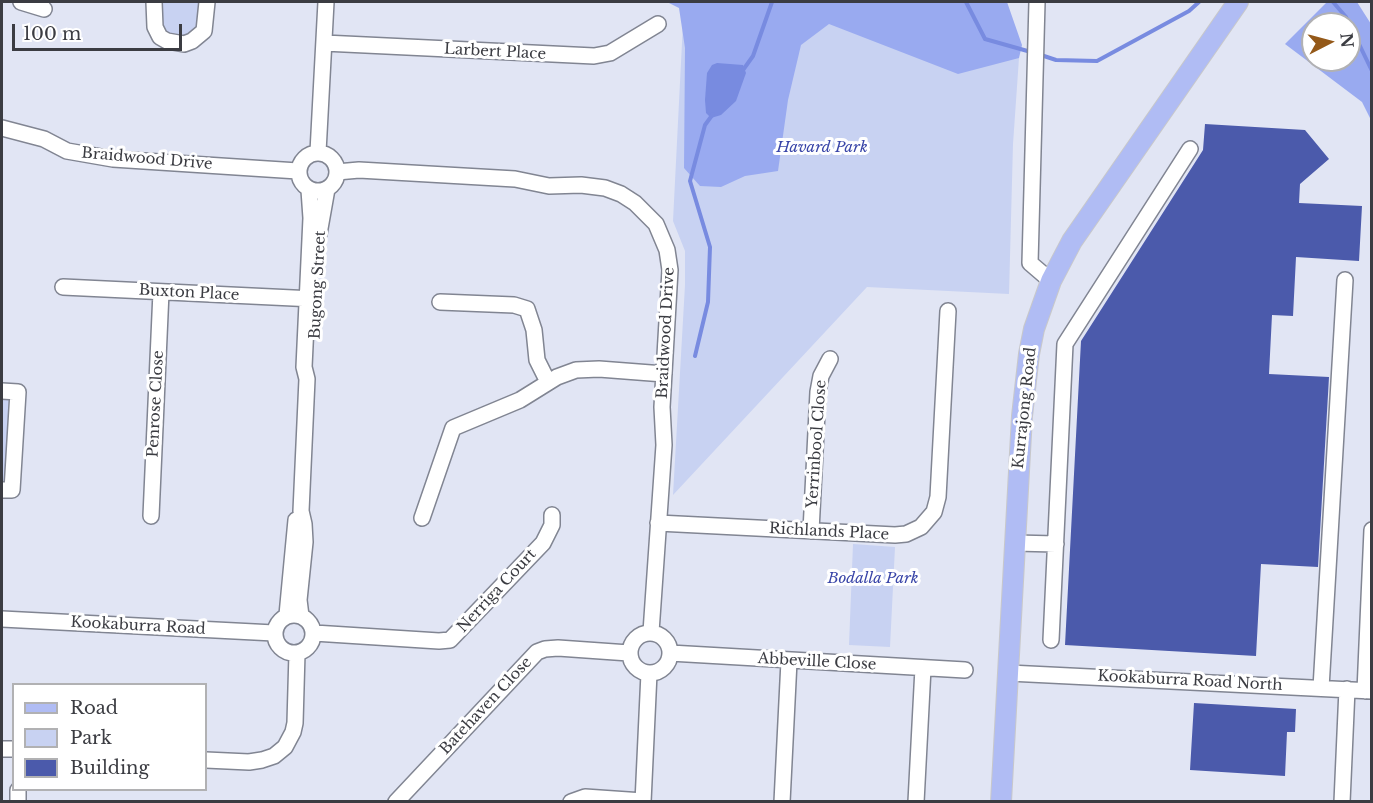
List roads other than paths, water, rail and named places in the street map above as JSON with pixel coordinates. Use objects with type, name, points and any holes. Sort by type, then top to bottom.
[{"type":"main road","name":"Kurrajong Road","points":[[1001,801],[1025,382],[1034,329],[1051,280],[1083,225],[1236,4]]},
{"type":"street","points":[[21,2],[45,9]]},
{"type":"street","points":[[154,2],[155,27],[160,36],[167,41],[184,44],[192,41],[204,31],[207,2]]},
{"type":"street","points":[[318,152],[326,2]]},
{"type":"street","points":[[1037,2],[1029,263],[1051,280]]},
{"type":"street","name":"Larbert Place","points":[[324,43],[594,56],[610,53],[658,24]]},
{"type":"street","name":"Braidwood Drive","points":[[2,128],[44,139],[67,151],[113,159],[298,171]]},
{"type":"street","points":[[1051,640],[1065,344],[1190,149]]},
{"type":"street","points":[[318,152],[333,160],[337,172],[334,182],[321,192],[309,190],[301,182],[298,171],[302,160],[318,152]]},
{"type":"street","name":"Braidwood Drive","points":[[337,172],[359,170],[515,179],[549,186],[581,185],[605,188],[629,199],[643,209],[656,224],[664,241],[670,270],[662,414],[664,445],[651,632]]},
{"type":"street","name":"Bugong Street","points":[[294,615],[296,522],[301,511],[307,379],[304,367],[319,235],[327,189]]},
{"type":"street","name":"Bugong Street","points":[[309,190],[312,299]]},
{"type":"street","points":[[1321,688],[1345,280]]},
{"type":"street","name":"Buxton Place","points":[[63,287],[312,299]]},
{"type":"street","name":"Penrose Close","points":[[151,516],[161,292]]},
{"type":"street","points":[[440,302],[514,305],[527,309],[534,330],[537,360],[548,382]]},
{"type":"street","name":"Richlands Place","points":[[658,523],[896,535],[916,530],[931,516],[938,497],[948,311]]},
{"type":"street","name":"Yerrinbool Close","points":[[811,531],[818,392],[821,376],[830,359]]},
{"type":"street","points":[[422,518],[453,428],[509,405],[570,372],[582,369],[664,374]]},
{"type":"street","points":[[2,391],[18,392],[12,490],[2,490]]},
{"type":"street","name":"Nerriga Court","points":[[314,633],[439,642],[450,640],[543,543],[552,525],[552,515]]},
{"type":"street","points":[[1368,691],[1371,530]]},
{"type":"street","points":[[1015,543],[1056,544]]},
{"type":"street","points":[[294,615],[312,626],[314,633],[309,646],[297,653],[290,653],[278,646],[274,633],[276,626],[294,615]]},
{"type":"street","name":"Kookaburra Road","points":[[2,619],[274,633]]},
{"type":"street","points":[[651,632],[657,633],[667,641],[670,653],[666,665],[661,670],[649,673],[637,669],[629,653],[633,640],[651,632]]},
{"type":"street","name":"Batehaven Close","points":[[396,801],[537,652],[558,648],[629,653]]},
{"type":"street","points":[[207,760],[255,761],[274,756],[285,747],[295,723],[297,653]]},
{"type":"street","name":"Abbeville Close","points":[[670,653],[965,670]]},
{"type":"street","points":[[782,801],[789,661]]},
{"type":"street","points":[[916,801],[923,668]]},
{"type":"street","points":[[571,801],[585,797],[643,801],[649,673]]},
{"type":"street","name":"Kookaburra Road North","points":[[1009,673],[1368,691]]},
{"type":"street","points":[[1342,801],[1347,689]]},
{"type":"waterway","points":[[743,70],[753,56],[772,2]]},
{"type":"waterway","points":[[966,2],[985,39],[1031,52]]},
{"type":"waterway","points":[[1041,55],[1056,60],[1097,61],[1189,11],[1199,2]]},
{"type":"waterway","points":[[1333,2],[1346,17],[1372,71]]},
{"type":"waterway","points":[[695,356],[708,302],[710,247],[690,181],[705,125],[713,114]]},
{"type":"park label","name":"Havard Park","points":[[822,148]]},
{"type":"park label","name":"Bodalla Park","points":[[873,579]]}]
